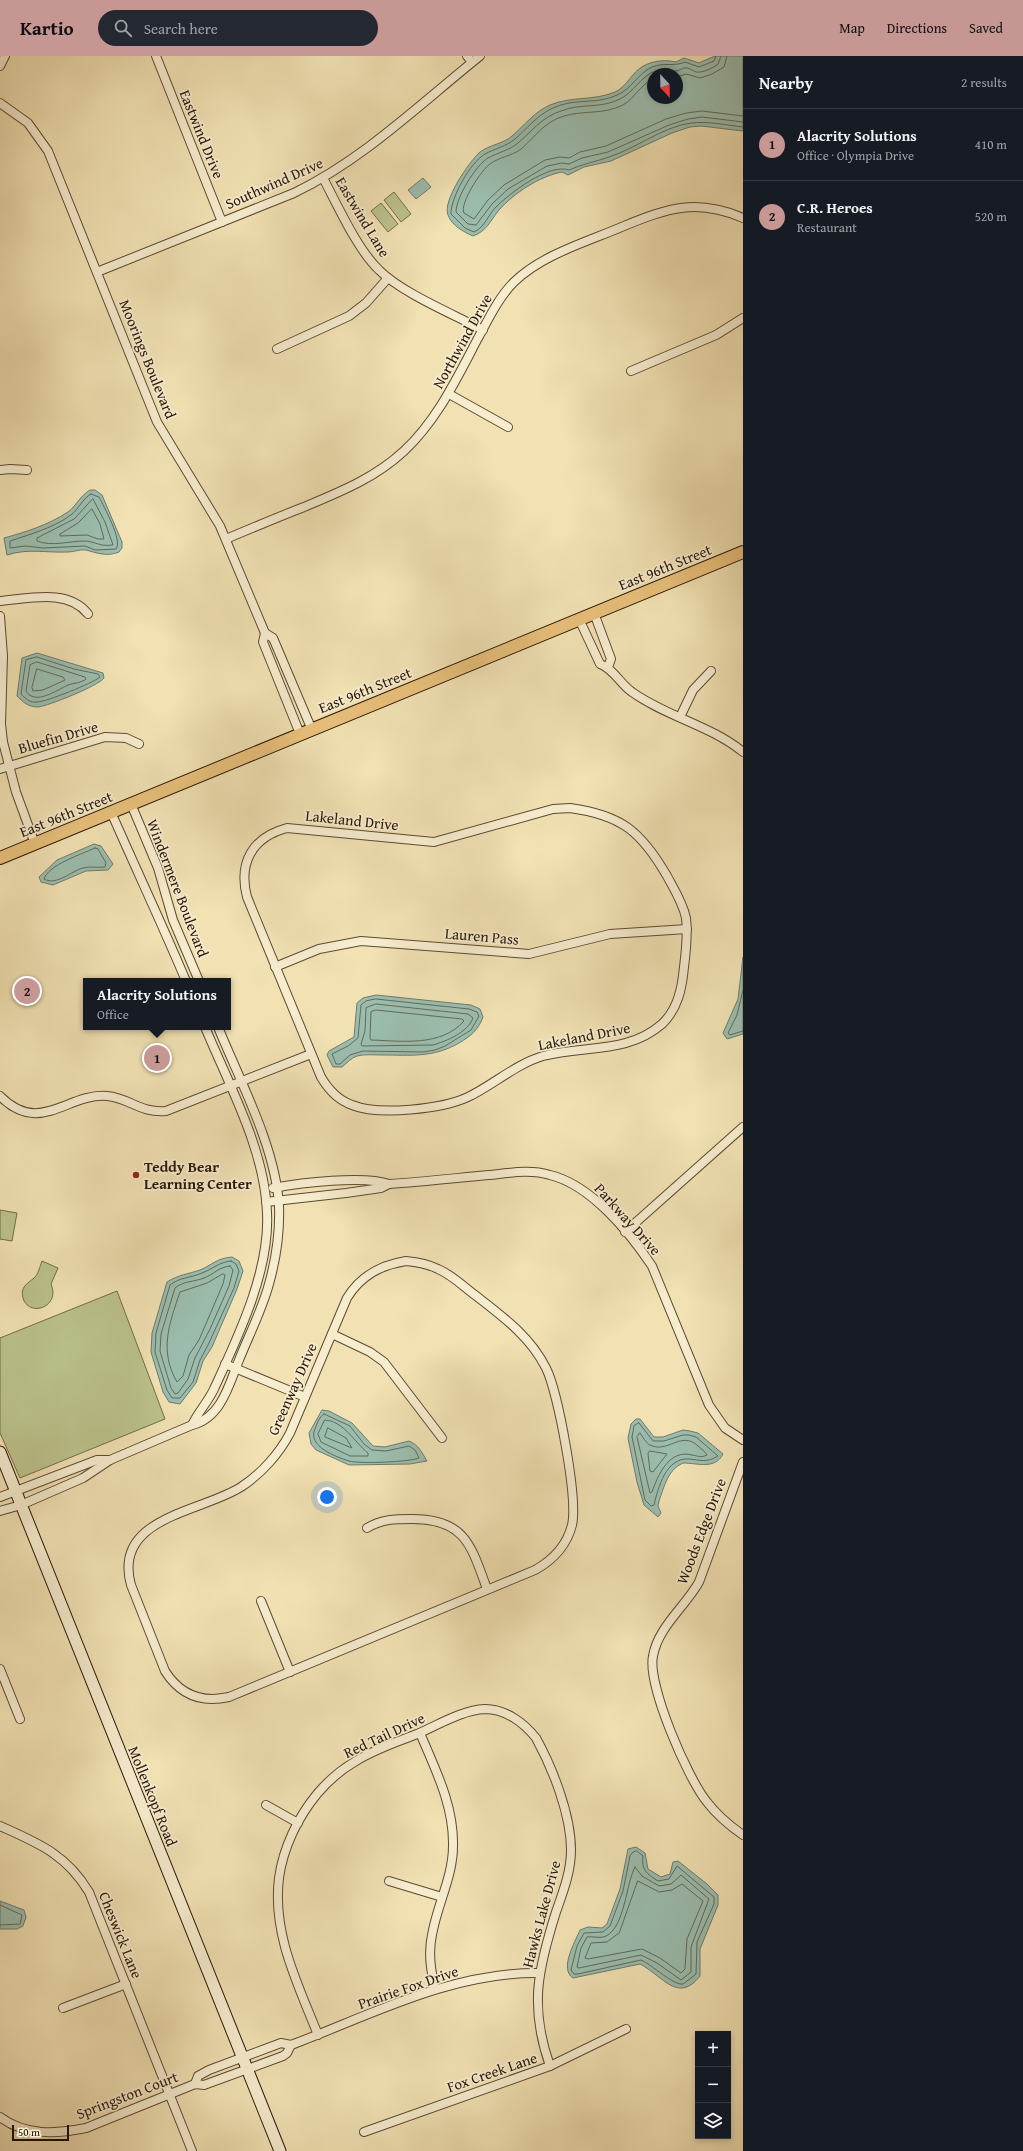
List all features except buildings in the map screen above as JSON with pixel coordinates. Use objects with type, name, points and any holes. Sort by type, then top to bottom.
[{"type":"main road","name":"East 96th Street","points":[[0,858],[743,552]]},
{"type":"street","points":[[0,66],[5,56]]},
{"type":"street","name":"Eastwind Drive","points":[[156,56],[222,222]]},
{"type":"street","name":"Southwind Drive","points":[[97,272],[294,193],[323,178],[358,155],[470,59],[480,56]]},
{"type":"street","name":"Moorings Boulevard","points":[[0,103],[23,118],[45,145],[159,426],[217,520],[265,633],[263,642],[306,732]]},
{"type":"street","name":"Eastwind Lane","points":[[323,178],[364,251],[377,268],[388,278],[483,330]]},
{"type":"street","name":"Northwind Drive","points":[[226,539],[344,490],[375,473],[403,452],[418,437],[449,394],[496,305],[513,283],[535,266],[553,256],[662,211],[698,206],[716,208],[743,218]]},
{"type":"street","points":[[277,350],[349,316],[366,303],[388,278]]},
{"type":"street","points":[[631,371],[716,335],[743,318]]},
{"type":"street","points":[[449,394],[508,427]]},
{"type":"street","points":[[0,470],[27,470]]},
{"type":"street","points":[[0,601],[65,598],[81,606],[88,614]]},
{"type":"street","points":[[594,613],[611,659],[608,667]]},
{"type":"street","points":[[0,616],[3,680],[1,731],[9,766],[24,815],[36,844]]},
{"type":"street","points":[[579,619],[600,664],[608,667],[631,692],[655,706],[725,739],[743,752]]},
{"type":"street","name":"Moorings Boulevard","points":[[265,633],[273,638],[306,732]]},
{"type":"street","points":[[680,717],[693,690],[711,671]]},
{"type":"street","name":"Bluefin Drive","points":[[0,769],[105,737],[126,738],[139,744]]},
{"type":"street","name":"Windermere Boulevard","points":[[131,804],[158,868],[173,920],[198,978]]},
{"type":"street","name":"Lakeland Drive","points":[[570,808],[606,815],[622,823],[636,834],[652,851],[680,902],[687,929],[680,991],[670,1014],[654,1030],[632,1043],[565,1052],[536,1059],[458,1101],[420,1108],[382,1110],[365,1109],[343,1101],[328,1088],[321,1077],[247,897],[244,872],[248,857],[265,836],[278,830],[293,827],[434,842],[553,809],[570,808]]},
{"type":"street","name":"Windermere Boulevard","points":[[111,812],[138,875],[160,917],[185,978]]},
{"type":"street","name":"Lauren Pass","points":[[275,966],[319,949],[361,941],[529,954],[610,934],[687,929]]},
{"type":"street","points":[[192,1425],[196,1415],[210,1398],[250,1303],[263,1262],[267,1227],[265,1190],[254,1146],[206,1030]]},
{"type":"street","points":[[0,1511],[21,1505],[83,1478],[102,1468],[110,1460],[202,1422],[217,1409],[236,1368],[268,1285],[278,1236],[278,1201],[277,1188],[269,1154],[219,1030]]},
{"type":"street","points":[[0,1096],[18,1109],[37,1113],[52,1112],[89,1098],[105,1096],[120,1099],[145,1110],[156,1112],[172,1109],[311,1054]]},
{"type":"street","points":[[625,1232],[743,1127]]},
{"type":"street","name":"Parkway Drive","points":[[266,1202],[381,1188],[389,1184],[521,1172],[541,1173],[571,1182],[588,1193],[644,1254],[657,1276],[713,1413],[725,1428],[743,1440]]},
{"type":"street","name":"Parkway Drive","points":[[265,1190],[341,1181],[380,1181],[389,1184]]},
{"type":"street","name":"Greenway Drive","points":[[406,1262],[415,1262],[438,1269],[448,1274],[512,1324],[532,1344],[551,1378],[560,1418],[574,1504],[572,1525],[563,1545],[550,1560],[535,1570],[229,1697],[203,1699],[187,1693],[174,1683],[165,1671],[131,1585],[128,1570],[132,1551],[136,1542],[148,1529],[165,1519],[241,1487],[264,1468],[285,1443],[332,1334],[347,1298],[354,1287],[363,1278],[383,1266],[406,1262]]},
{"type":"street","points":[[332,1334],[370,1352],[384,1362],[442,1438]]},
{"type":"street","points":[[225,1364],[305,1397]]},
{"type":"street","name":"Mollenkopf Road","points":[[0,1452],[246,2070],[280,2151]]},
{"type":"street","points":[[0,1497],[97,1460],[110,1460]]},
{"type":"street","name":"Woods Edge Drive","points":[[743,1462],[699,1582],[690,1597],[662,1633],[655,1647],[652,1666],[656,1692],[691,1779],[718,1814],[743,1835]]},
{"type":"street","points":[[367,1528],[389,1519],[430,1519],[443,1522],[458,1531],[467,1542],[487,1589]]},
{"type":"street","points":[[261,1600],[290,1672]]},
{"type":"street","points":[[0,1669],[20,1719]]},
{"type":"street","name":"Red Tail Drive","points":[[318,2035],[286,1954],[278,1916],[279,1878],[289,1843],[298,1823],[318,1793],[342,1770],[367,1755],[470,1712],[486,1709],[509,1715]]},
{"type":"street","name":"Hawks Lake Drive","points":[[509,1715],[529,1728],[539,1743],[566,1810],[570,1834],[569,1872],[539,1973],[537,2009],[541,2035],[550,2066]]},
{"type":"street","points":[[420,1733],[448,1800],[452,1817],[452,1857],[431,1936],[431,1968],[435,1989]]},
{"type":"street","points":[[266,1805],[298,1823]]},
{"type":"street","name":"Cheswick Lane","points":[[0,1826],[56,1854],[75,1871],[89,1892],[192,2151]]},
{"type":"street","points":[[389,1881],[442,1897]]},
{"type":"street","name":"Prairie Fox Drive","points":[[241,2057],[281,2043],[291,2045],[435,1989],[472,1980],[539,1973]]},
{"type":"street","points":[[63,2008],[126,1984]]},
{"type":"street","name":"Fox Creek Lane","points":[[364,2132],[550,2066],[626,2029]]},
{"type":"street","name":"Prairie Fox Drive","points":[[246,2070],[287,2053],[291,2045]]},
{"type":"street","name":"Springston Court","points":[[195,2084],[198,2076],[241,2057]]},
{"type":"street","name":"Springston Court","points":[[0,2117],[12,2125],[35,2132],[67,2132],[86,2128],[195,2084],[204,2085],[246,2070]]},
{"type":"green space","points":[[394,192],[411,214],[401,222],[384,200]]},
{"type":"green space","points":[[381,203],[398,224],[388,232],[371,211]]},
{"type":"green space","points":[[0,1210],[17,1213],[12,1241],[0,1239]]},
{"type":"green space","points":[[42,1261],[58,1268],[51,1284],[53,1292],[52,1299],[43,1307],[31,1307],[26,1304],[22,1291],[23,1288],[37,1275]]},
{"type":"green space","points":[[117,1291],[165,1419],[20,1478],[0,1433],[0,1338]]},
{"type":"water","points":[[715,56],[743,56],[743,131],[701,126],[690,127],[672,133],[611,161],[584,167],[568,175],[562,172],[536,181],[512,197],[482,231],[473,236],[466,233],[452,222],[448,215],[447,209],[449,201],[463,173],[480,152],[508,139],[534,115],[550,105],[566,100],[607,95],[619,90],[639,69],[647,64],[662,61],[676,62],[684,58],[699,63]]},
{"type":"water","points":[[423,178],[431,187],[416,199],[408,190]]},
{"type":"water","points":[[90,490],[95,490],[102,495],[122,542],[122,548],[119,552],[106,554],[86,550],[68,552],[30,551],[7,555],[4,538],[37,528],[53,521],[71,510],[83,495]]},
{"type":"water","points":[[37,653],[103,673],[104,678],[93,686],[72,695],[43,706],[34,707],[24,702],[17,696],[22,658]]},
{"type":"water","points":[[94,844],[101,846],[113,864],[108,870],[86,871],[53,885],[41,882],[39,877],[57,860]]},
{"type":"water","points":[[743,957],[743,1034],[727,1039],[723,1033],[738,999]]},
{"type":"water","points":[[376,995],[471,1005],[480,1009],[483,1017],[479,1026],[471,1035],[459,1043],[440,1051],[422,1055],[360,1055],[353,1058],[342,1067],[333,1067],[327,1055],[329,1051],[354,1037],[357,1003],[363,998]]},
{"type":"water","points":[[232,1257],[239,1261],[243,1271],[237,1289],[212,1347],[203,1361],[196,1383],[180,1404],[169,1402],[163,1392],[151,1352],[152,1333],[167,1282],[179,1276],[200,1270],[218,1260]]},
{"type":"water","points":[[322,1410],[329,1411],[352,1423],[373,1446],[385,1447],[409,1441],[418,1447],[427,1461],[410,1464],[349,1465],[316,1450],[311,1444],[309,1433]]},
{"type":"water","points":[[636,1419],[640,1419],[654,1437],[663,1437],[683,1430],[698,1433],[723,1454],[720,1459],[711,1464],[683,1463],[678,1466],[670,1474],[665,1484],[659,1501],[658,1506],[661,1513],[658,1517],[644,1505],[637,1482],[628,1438],[631,1424]]},
{"type":"water","points":[[636,1847],[645,1853],[648,1869],[661,1877],[670,1874],[673,1862],[678,1861],[707,1884],[718,1895],[718,1905],[700,1949],[700,1976],[692,1984],[685,1988],[677,1988],[670,1985],[640,1964],[573,1978],[569,1974],[567,1968],[569,1955],[580,1930],[588,1927],[602,1928],[607,1924],[620,1889],[628,1849]]},
{"type":"water","points":[[0,1901],[24,1910],[26,1917],[23,1926],[17,1929],[0,1929]]},
{"type":"place","name":"C.R. Heroes","points":[[27,991]]},
{"type":"place","name":"Alacrity Solutions","points":[[157,1058]]},
{"type":"place","name":"Teddy Bear Learning Center","points":[[136,1175]]}]
